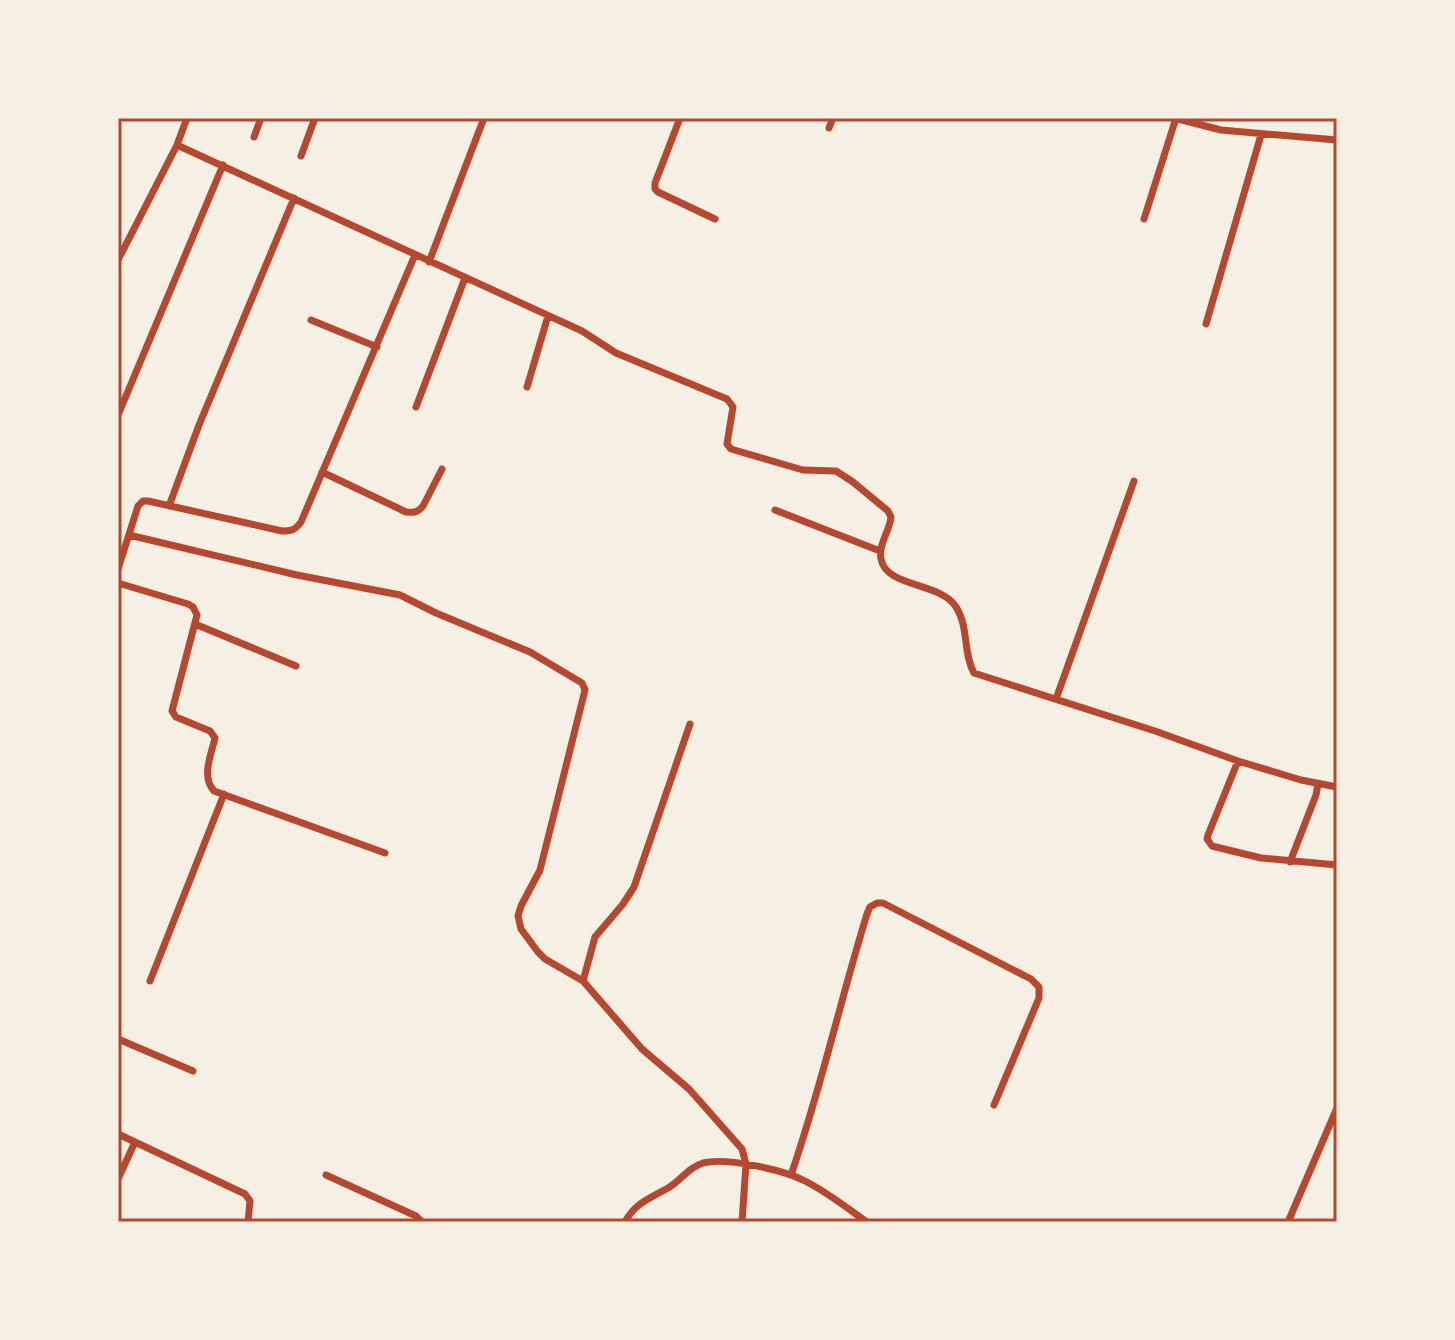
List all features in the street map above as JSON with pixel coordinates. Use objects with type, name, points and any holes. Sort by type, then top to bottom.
[{"type":"street","points":[[118,260],[177,145],[187,118]]},
{"type":"street","points":[[254,137],[261,118]]},
{"type":"street","points":[[301,156],[315,118]]},
{"type":"street","points":[[429,262],[484,118]]},
{"type":"street","points":[[680,118],[655,189],[715,219]]},
{"type":"street","points":[[829,128],[833,118]]},
{"type":"street","points":[[1144,219],[1175,118],[1221,130],[1337,140]]},
{"type":"street","points":[[1206,324],[1261,135]]},
{"type":"street","points":[[177,145],[582,331],[616,353],[727,399],[733,407],[727,444],[731,449],[803,470],[828,470],[843,474],[888,511],[891,517],[880,551],[882,564],[898,578],[938,592],[956,606],[974,673],[1238,761],[1337,787]]},
{"type":"street","points":[[118,415],[223,165]]},
{"type":"street","points":[[169,506],[199,425],[294,198]]},
{"type":"street","points":[[118,569],[138,506],[143,501],[282,531],[297,528],[415,255]]},
{"type":"street","points":[[416,407],[465,278]]},
{"type":"street","points":[[527,387],[548,316]]},
{"type":"street","points":[[311,320],[377,347]]},
{"type":"street","points":[[322,472],[413,513],[423,506],[442,469]]},
{"type":"street","points":[[1056,699],[1134,481]]},
{"type":"street","points":[[775,510],[880,551]]},
{"type":"street","points":[[129,535],[297,575],[400,595],[530,652],[582,683],[585,690],[540,870],[518,916],[521,929],[545,959],[583,981],[642,1049],[689,1089],[742,1149],[746,1164],[742,1222]]},
{"type":"street","points":[[118,583],[188,604],[196,611],[172,711],[176,717],[214,734],[207,776],[207,782],[214,791],[385,853]]},
{"type":"street","points":[[195,624],[296,666]]},
{"type":"street","points":[[583,981],[595,937],[623,904],[639,875],[690,724]]},
{"type":"street","points":[[1238,761],[1207,839],[1212,846],[1290,862],[1337,865]]},
{"type":"street","points":[[1290,862],[1318,784]]},
{"type":"street","points":[[150,981],[224,794]]},
{"type":"street","points":[[791,1175],[867,914],[870,907],[877,903],[883,903],[1031,979],[1039,987],[1039,998],[994,1105]]},
{"type":"street","points":[[118,1039],[193,1071]]},
{"type":"street","points":[[1288,1222],[1337,1108]]},
{"type":"street","points":[[118,1134],[245,1194],[250,1201],[248,1222]]},
{"type":"street","points":[[118,1179],[135,1142]]},
{"type":"street","points":[[625,1222],[639,1203],[671,1187],[699,1164],[714,1161],[746,1164],[791,1175],[815,1186],[867,1222]]},
{"type":"street","points":[[326,1175],[416,1216],[422,1222]]}]
